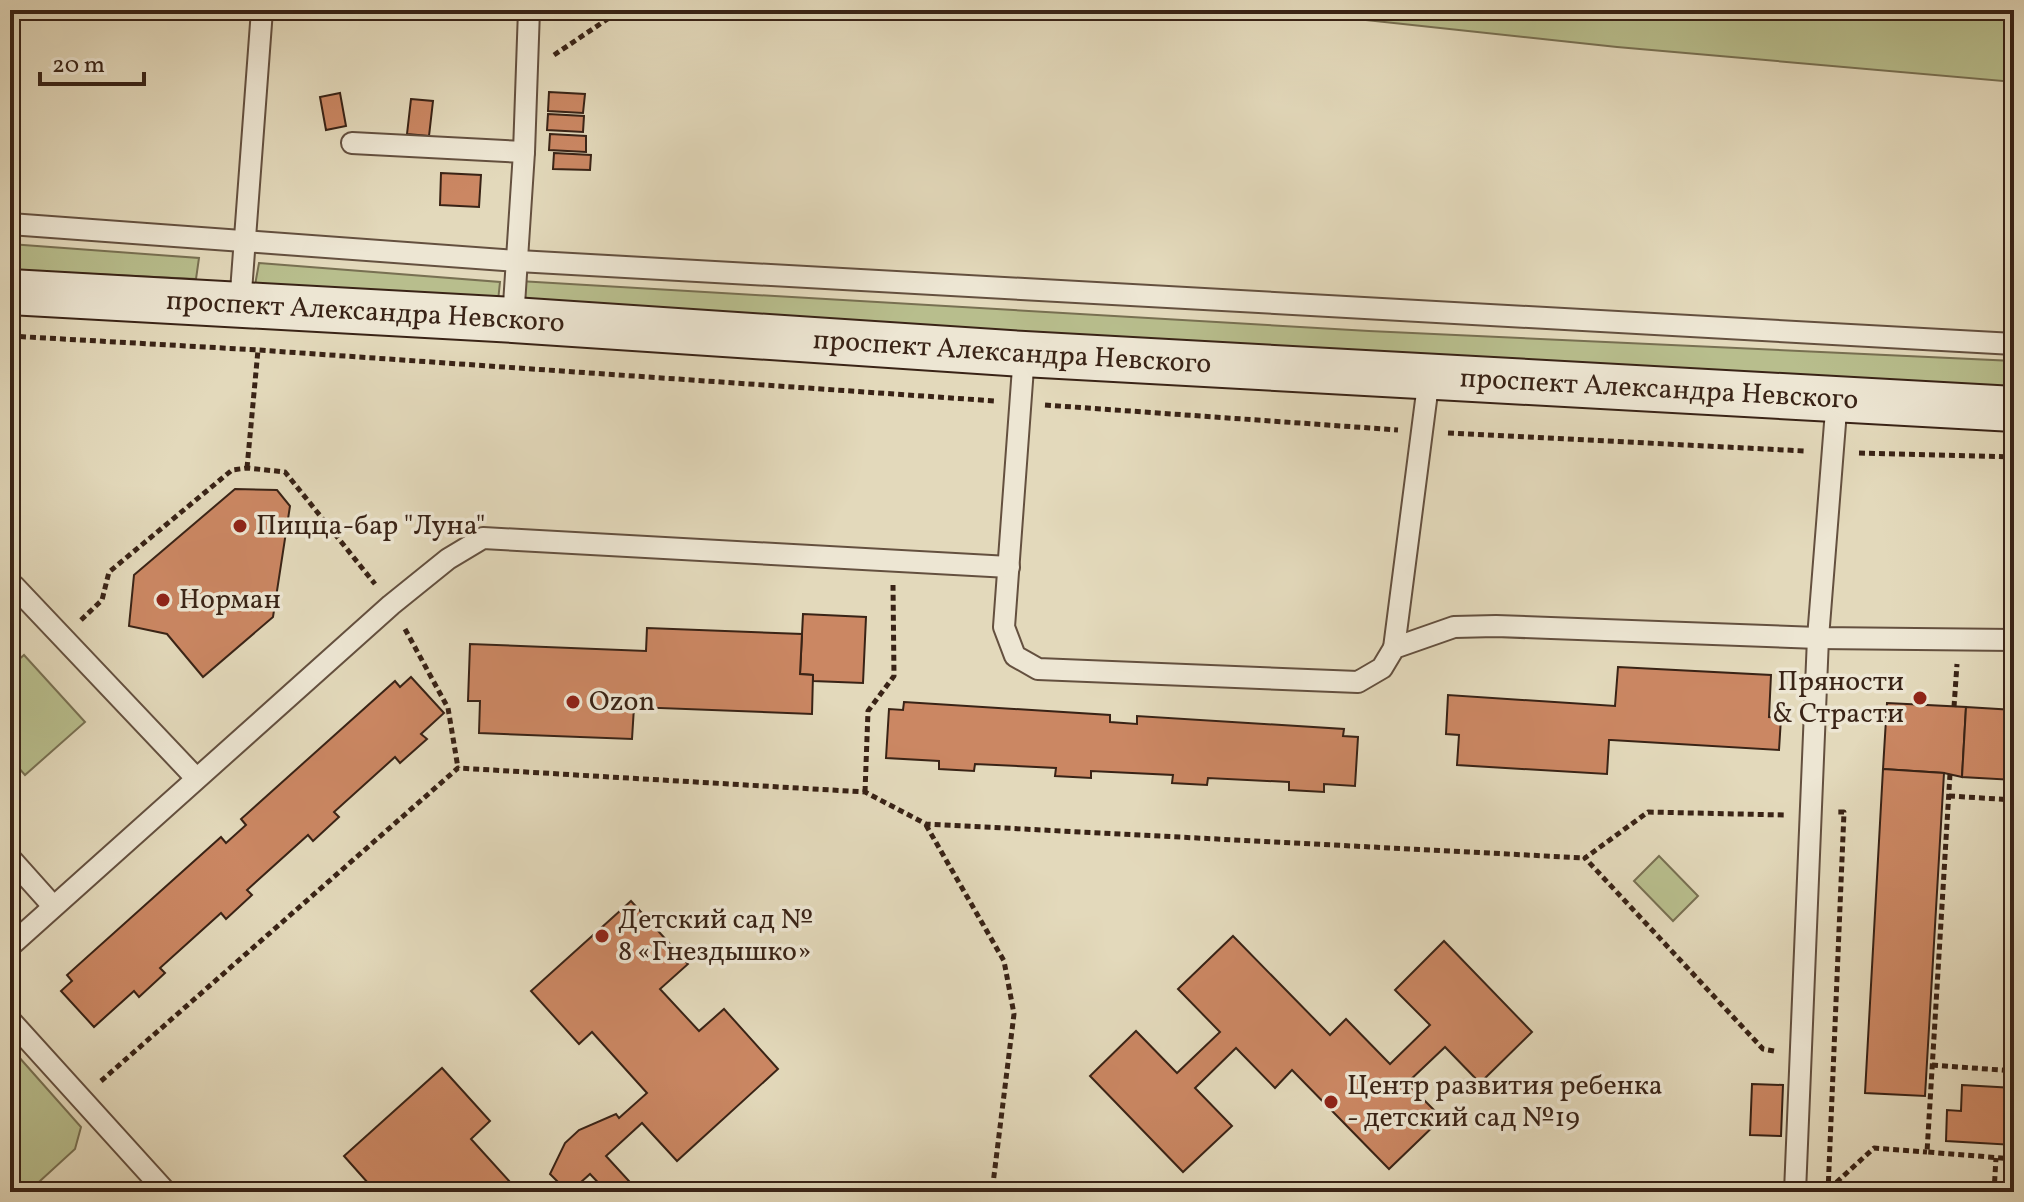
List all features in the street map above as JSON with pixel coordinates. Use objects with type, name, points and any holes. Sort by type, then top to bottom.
[{"type":"main road","name":"проспект Александра Невского","points":[[10,292],[513,320],[1024,354],[2014,409]]},
{"type":"lane","points":[[240,305],[262,10]]},
{"type":"lane","points":[[513,320],[529,10]]},
{"type":"lane","points":[[352,143],[524,152]]},
{"type":"lane","points":[[10,224],[518,261],[2014,344]]},
{"type":"lane","points":[[1024,354],[1004,627],[1015,656],[1038,669],[1358,682],[1382,668],[1394,648],[1429,377]]},
{"type":"lane","points":[[1795,1192],[1818,638],[1837,398]]},
{"type":"lane","points":[[10,946],[391,605],[448,559],[483,538],[1009,567]]},
{"type":"lane","points":[[11,586],[196,778]]},
{"type":"lane","points":[[1394,648],[1454,627],[1496,626],[1818,638],[2014,640]]},
{"type":"lane","points":[[10,858],[53,906]]},
{"type":"lane","points":[[10,1020],[166,1192]]},
{"type":"path","points":[[527,74],[621,10]]},
{"type":"path","points":[[247,468],[258,350]]},
{"type":"path","points":[[102,600],[109,572],[232,470],[247,468],[285,472],[376,587]]},
{"type":"path","points":[[865,792],[868,711],[894,676],[892,560]]},
{"type":"path","points":[[391,605],[448,708],[458,768]]},
{"type":"path","points":[[1954,707],[1959,638]]},
{"type":"path","points":[[82,1098],[458,768],[865,792],[926,824],[1585,858],[1648,812],[1809,815]]},
{"type":"path","points":[[1927,1152],[1950,774]]},
{"type":"path","points":[[1949,796],[2014,800]]},
{"type":"path","points":[[1828,1191],[1844,812]]},
{"type":"path","points":[[926,824],[1004,961],[1014,1014],[992,1192]]},
{"type":"path","points":[[1585,858],[1763,1049],[1802,1055]]},
{"type":"path","points":[[1932,1065],[2014,1071]]},
{"type":"path","points":[[1828,1191],[1874,1148],[2014,1159]]},
{"type":"path","points":[[1994,1192],[1996,1158]]},
{"type":"green space","points":[[1273,10],[2014,10],[2014,82],[1617,47]]},
{"type":"green space","points":[[10,244],[199,258],[196,279],[10,270]]},
{"type":"green space","points":[[259,263],[500,282],[498,301],[255,285]]},
{"type":"green space","points":[[519,281],[1369,331],[2014,361],[2014,388],[520,306]]},
{"type":"green space","points":[[24,655],[85,722],[25,775],[10,758],[10,667]]},
{"type":"green space","points":[[1659,856],[1698,896],[1673,921],[1634,881]]},
{"type":"green space","points":[[10,1047],[81,1127],[75,1149],[28,1192],[10,1192]]},
{"type":"building","points":[[549,92],[585,94],[583,113],[548,111]]},
{"type":"building","points":[[340,93],[346,126],[326,130],[320,97]]},
{"type":"building","points":[[411,99],[433,101],[429,136],[407,134]]},
{"type":"building","points":[[548,114],[584,116],[583,132],[547,130]]},
{"type":"building","points":[[550,134],[586,136],[586,152],[549,150]]},
{"type":"building","points":[[554,153],[591,155],[590,170],[553,169]]},
{"type":"building","points":[[441,173],[481,175],[479,207],[440,205]]},
{"type":"building","points":[[235,489],[277,490],[290,506],[273,617],[203,677],[167,634],[129,626],[134,575]]},
{"type":"building","points":[[803,614],[866,617],[863,683],[813,681],[813,675],[800,674]]},
{"type":"building","points":[[647,628],[802,634],[800,674],[813,675],[812,714],[634,707],[632,739],[479,733],[480,701],[468,701],[470,644],[646,651]]},
{"type":"building","points":[[1618,667],[1771,675],[1769,717],[1781,718],[1779,750],[1609,740],[1607,774],[1457,765],[1459,735],[1446,734],[1448,695],[1615,706]]},
{"type":"building","points":[[411,677],[444,713],[421,734],[427,739],[400,763],[395,757],[334,812],[339,817],[313,841],[308,835],[247,890],[252,895],[226,919],[221,913],[160,968],[165,973],[139,997],[134,991],[94,1027],[61,991],[72,981],[67,975],[221,837],[226,843],[246,825],[241,819],[395,681],[400,687]]},
{"type":"building","points":[[904,702],[1110,715],[1110,722],[1137,724],[1137,716],[1344,729],[1343,736],[1358,737],[1355,786],[1324,784],[1324,792],[1289,790],[1289,782],[1208,778],[1207,785],[1172,783],[1173,775],[1091,771],[1091,778],[1055,776],[1056,768],[975,764],[974,771],[939,769],[939,761],[886,758],[889,709],[903,710]]},
{"type":"building","points":[[1887,703],[1966,707],[1962,777],[1883,769]]},
{"type":"building","points":[[1966,707],[2014,710],[2014,780],[1962,777]]},
{"type":"building","points":[[1883,769],[1944,773],[1925,1096],[1865,1093]]},
{"type":"building","points":[[631,901],[688,964],[660,989],[699,1031],[724,1009],[778,1069],[677,1161],[642,1123],[606,1156],[639,1192],[607,1192],[590,1174],[570,1192],[547,1192],[558,1182],[550,1174],[565,1143],[579,1130],[616,1114],[619,1118],[647,1093],[592,1032],[579,1044],[531,991]]},
{"type":"building","points":[[1233,936],[1330,1035],[1346,1019],[1390,1064],[1430,1025],[1395,990],[1444,941],[1532,1032],[1480,1083],[1445,1047],[1407,1083],[1442,1118],[1389,1169],[1292,1070],[1275,1088],[1236,1048],[1195,1088],[1232,1126],[1183,1172],[1090,1076],[1136,1031],[1177,1073],[1220,1032],[1178,989]]},
{"type":"building","points":[[442,1068],[490,1121],[471,1139],[519,1192],[376,1192],[344,1156]]},
{"type":"building","points":[[1752,1084],[1783,1085],[1781,1136],[1750,1135]]},
{"type":"building","points":[[1962,1085],[2014,1088],[2014,1145],[1946,1141],[1947,1110],[1961,1111]]},
{"type":"place","name":"Пицца-бар \"Луна\"","points":[[240,526]]},
{"type":"place","name":"Норман","points":[[163,600]]},
{"type":"place","name":"Пряности & Страсти","points":[[1920,698]]},
{"type":"place","name":"Ozon","points":[[573,702]]},
{"type":"place","name":"Детский сад № 8 «Гнездышко»","points":[[602,936]]},
{"type":"place","name":"Центр развития ребенка - детский сад №19","points":[[1331,1102]]}]
